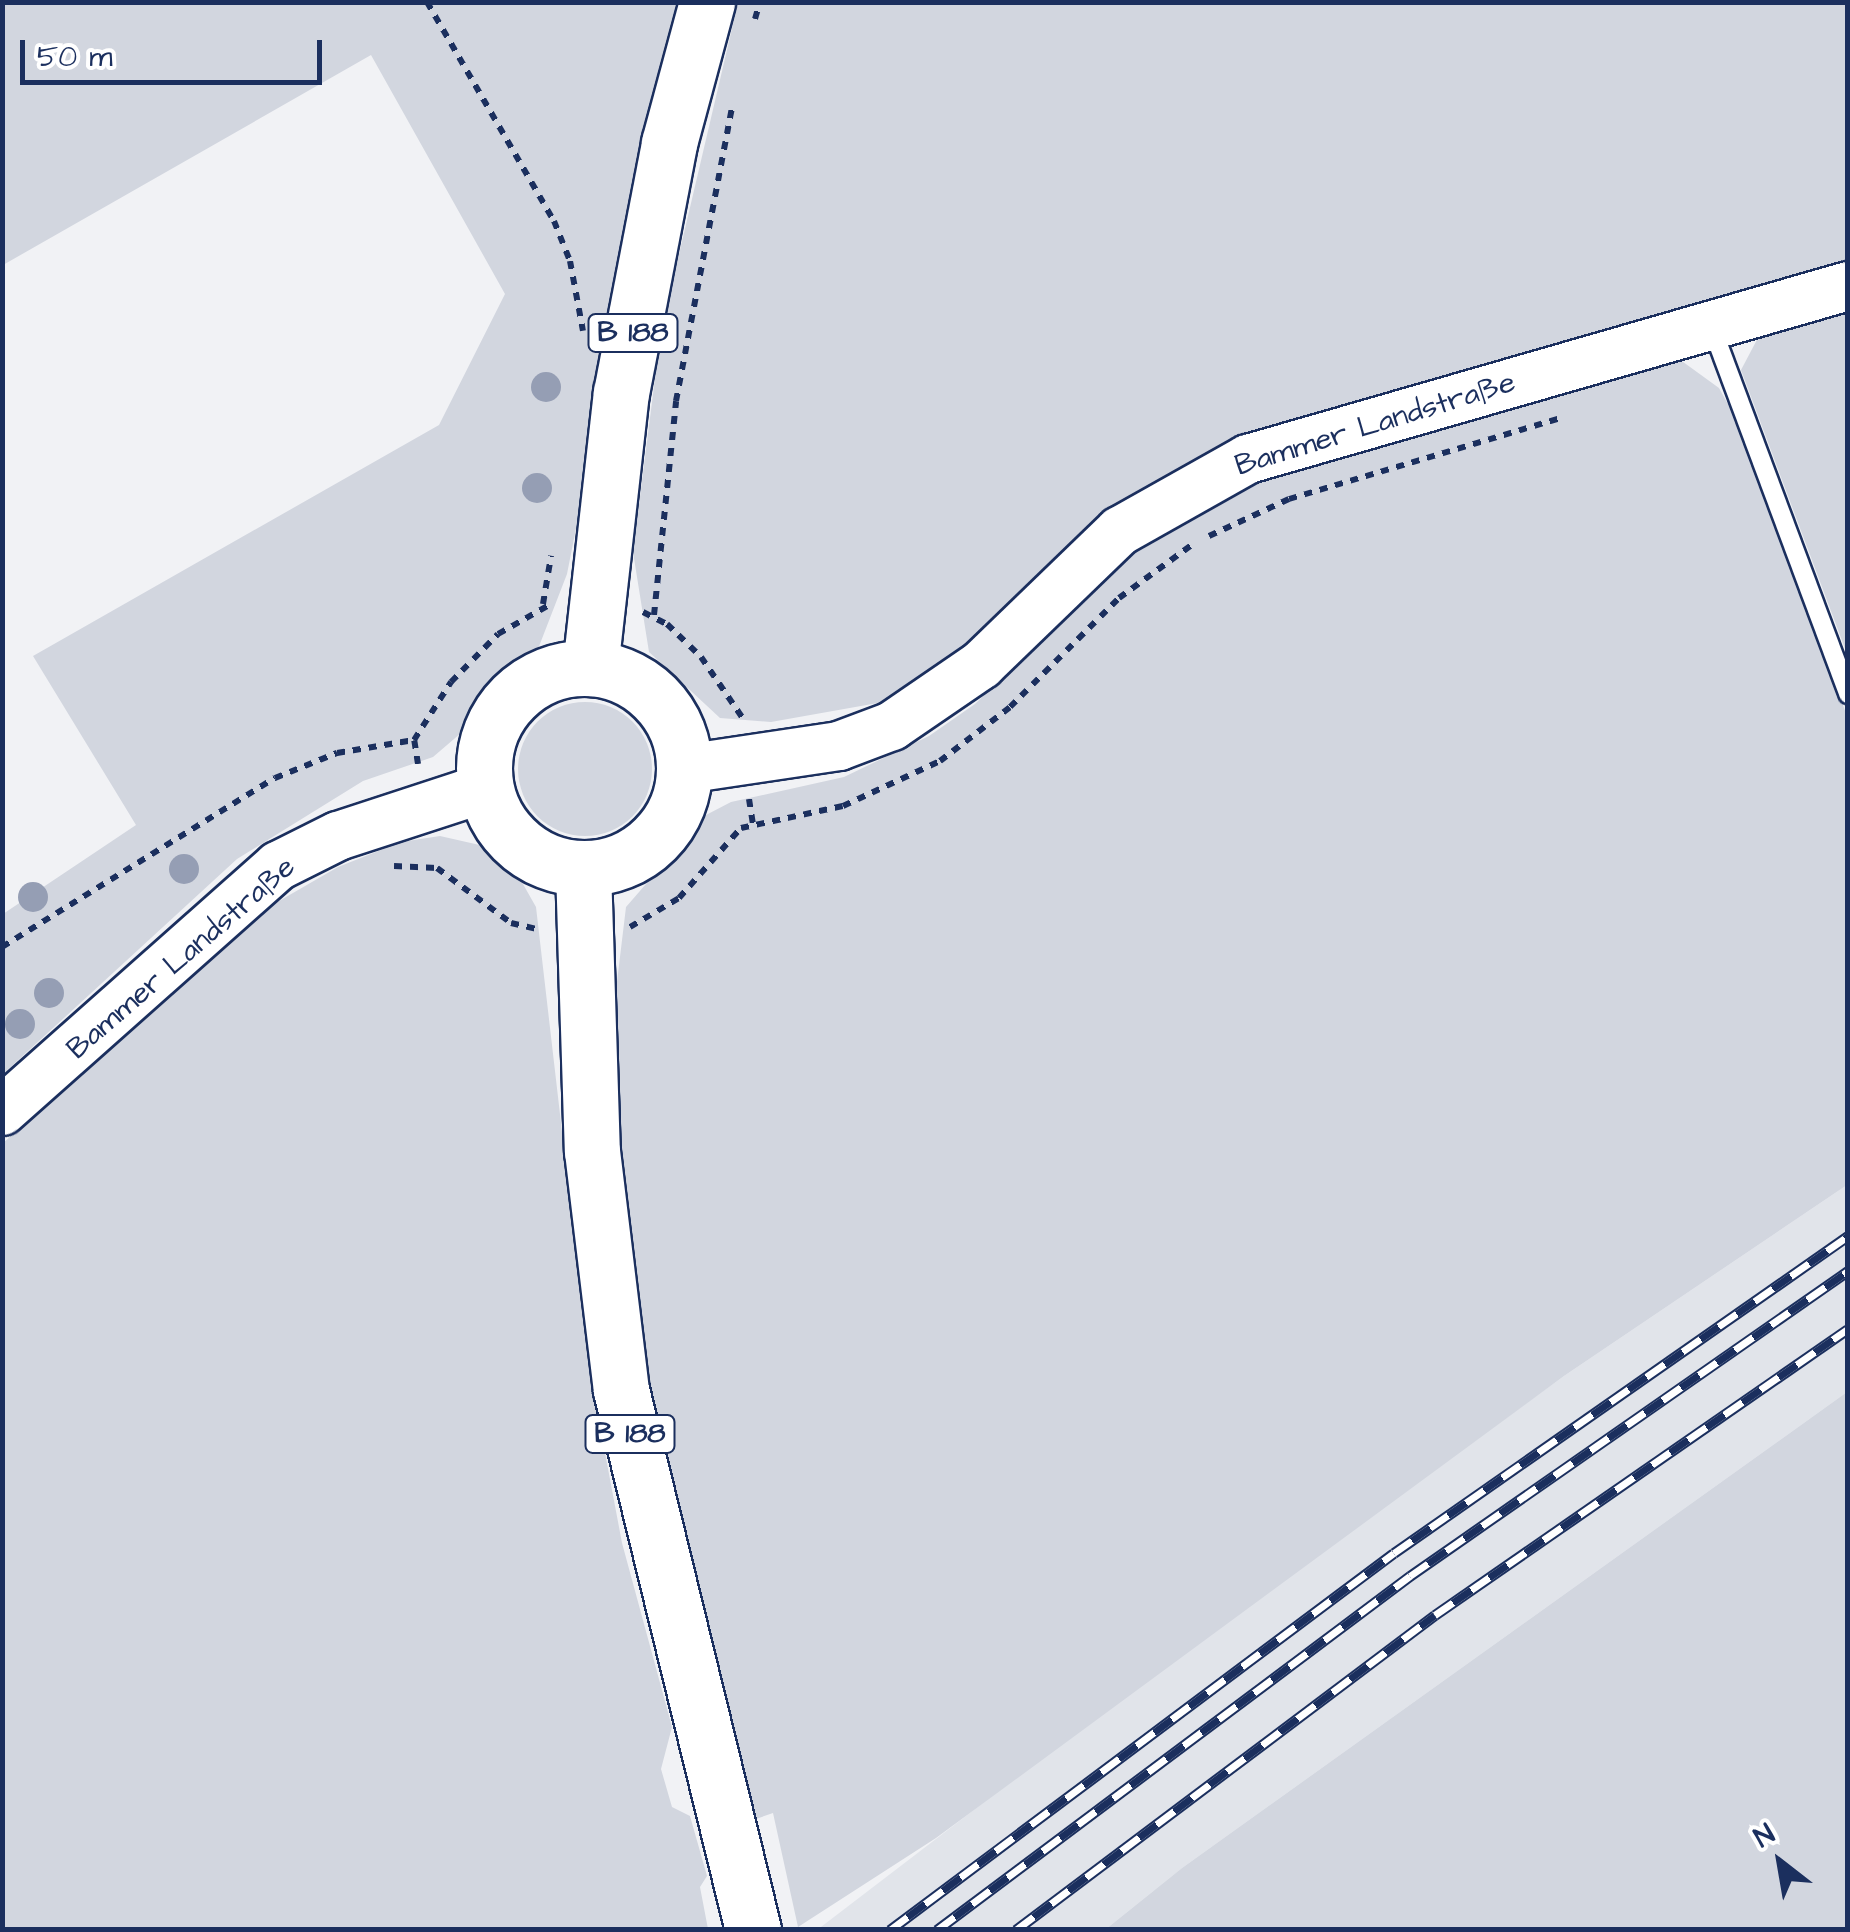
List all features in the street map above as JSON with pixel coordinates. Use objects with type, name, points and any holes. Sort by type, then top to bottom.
[{"type":"main road","name":"B 188","points":[[590,668],[621,393],[669,143],[706,2]]},
{"type":"main road","name":"Bammer Landstraße","points":[[685,769],[839,746],[892,726],[980,665],[1120,531],[1248,459],[1848,286]]},
{"type":"main road","points":[[590,668],[638,683],[658,699],[672,720],[685,769],[671,820],[655,840],[634,856],[582,869],[549,863],[520,846],[497,820],[485,788],[485,751],[497,717],[522,690],[553,672],[590,668]]},
{"type":"main road","name":"Bammer Landstraße","points":[[2,1111],[278,866],[338,836],[485,788]]},
{"type":"main road","name":"B 188","points":[[582,869],[592,1151],[616,1358],[646,1509],[752,1930]]},
{"type":"lane","points":[[1711,325],[1848,694]]},
{"type":"path","points":[[427,2],[554,222],[578,294],[582,346]]},
{"type":"path","points":[[750,36],[760,2]]},
{"type":"path","points":[[654,615],[676,401],[732,103]]},
{"type":"path","points":[[618,927],[647,920],[679,898],[718,848],[753,824],[843,806],[940,762],[1010,707],[1118,598],[1239,520],[1289,498],[1574,414]]},
{"type":"path","points":[[419,770],[414,740],[478,650],[543,604],[552,548]]},
{"type":"path","points":[[633,611],[654,615],[719,678],[743,728]]},
{"type":"path","points":[[2,947],[275,778],[337,752],[414,740]]},
{"type":"path","points":[[749,797],[753,824]]},
{"type":"path","points":[[437,868],[511,923],[544,930]]},
{"type":"shaded area","points":[[2,3],[680,3],[567,574],[538,649],[507,672],[468,727],[433,757],[363,781],[237,859],[3,1074],[3,914],[136,825],[33,656],[439,425],[505,294],[371,55],[3,265]]},
{"type":"shaded area","points":[[738,3],[1847,3],[1847,261],[1232,442],[1109,513],[952,662],[889,701],[771,722],[720,718],[649,652],[633,552],[661,331]]},
{"type":"shaded area","points":[[1847,308],[1847,654],[1741,370],[1760,334]]},
{"type":"shaded area","points":[[1679,359],[1719,388],[1739,424],[1847,716],[1847,1185],[1564,1376],[936,1838],[798,1927],[773,1813],[753,1820],[659,1445],[618,1178],[613,1015],[626,907],[706,815],[731,802],[844,777],[929,736],[975,704],[1126,557],[1234,492],[1297,468]]},
{"type":"shaded area","points":[[585,702],[611,707],[632,722],[647,743],[652,769],[647,795],[632,816],[611,831],[585,836],[559,831],[538,816],[523,795],[518,769],[523,743],[538,722],[559,707]]},
{"type":"shaded area","points":[[440,836],[484,846],[519,877],[536,907],[590,1373],[622,1543],[672,1727],[661,1769],[672,1807],[690,1816],[707,1876],[700,1887],[708,1929],[3,1929],[2,1144],[260,912],[338,867],[401,842]]},
{"type":"shaded area","points":[[1847,1185],[1847,1392],[1182,1868],[1106,1929],[817,1930],[1115,1702],[1564,1376]]},
{"type":"shaded area","points":[[1847,1392],[1847,1929],[1106,1929],[1182,1868]]},
{"type":"railway","points":[[890,1930],[1394,1553],[1848,1236]]},
{"type":"railway","points":[[937,1930],[1410,1576],[1848,1271]]},
{"type":"railway","points":[[1016,1930],[1435,1615],[1848,1329]]}]
